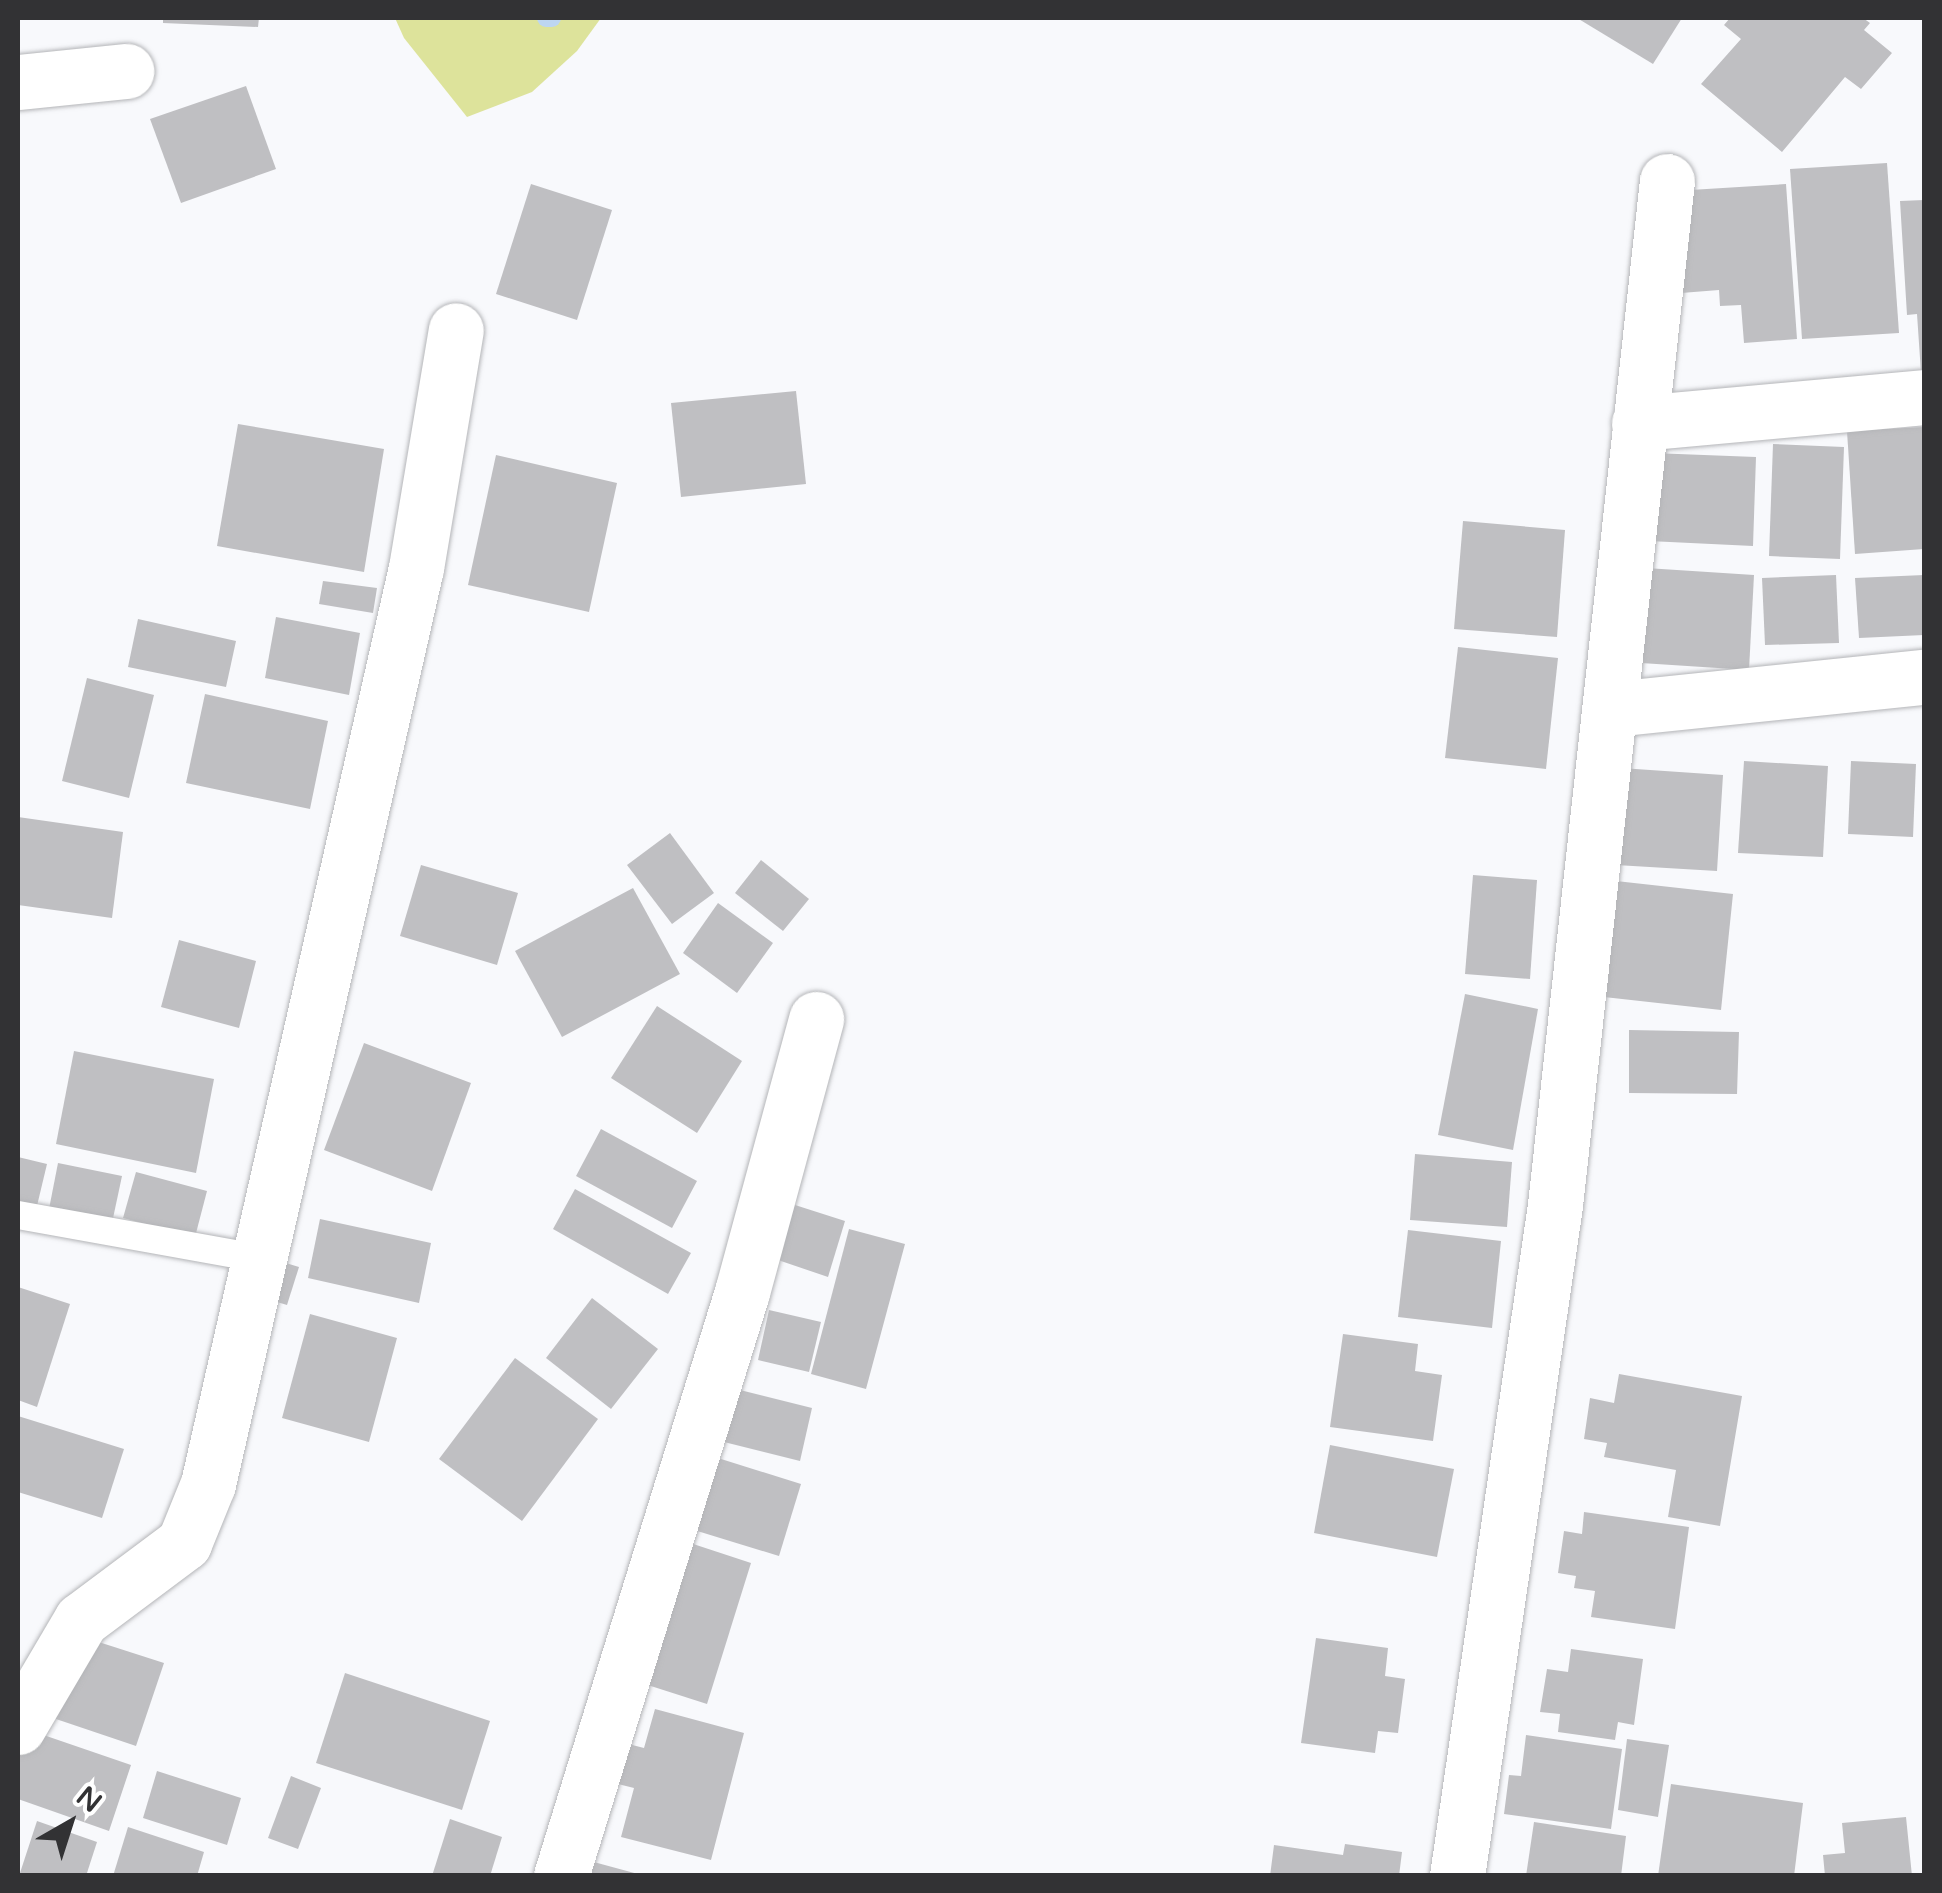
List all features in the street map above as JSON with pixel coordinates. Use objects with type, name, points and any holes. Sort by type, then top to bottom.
[{"type":"street","points":[[18,82],[126,71]]},
{"type":"street","points":[[1456,1876],[1555,1205],[1667,181]]},
{"type":"street","points":[[18,1727],[81,1620],[184,1543],[208,1484],[416,568],[456,330]]},
{"type":"street","points":[[1639,423],[1924,397]]},
{"type":"street","points":[[1612,709],[1924,676]]},
{"type":"street","points":[[561,1876],[742,1292],[794,1081],[816,1020]]},
{"type":"lane","points":[[18,1215],[257,1258]]},
{"type":"green space","points":[[395,18],[601,18],[577,51],[532,92],[467,117],[404,38]]},
{"type":"building","points":[[163,18],[259,18],[258,27],[163,23]]},
{"type":"building","points":[[1577,18],[1682,18],[1653,64]]},
{"type":"building","points":[[1730,18],[1863,18],[1870,23],[1864,30],[1892,53],[1861,89],[1845,77],[1782,152],[1701,84],[1741,39],[1724,25]]},
{"type":"building","points":[[246,86],[276,169],[181,203],[150,119]]},
{"type":"building","points":[[1887,163],[1899,333],[1802,339],[1790,169]]},
{"type":"building","points":[[531,184],[612,210],[577,320],[496,294]]},
{"type":"building","points":[[1786,184],[1797,339],[1744,343],[1741,305],[1720,306],[1719,290],[1681,293],[1674,191]]},
{"type":"building","points":[[1924,200],[1922,388],[1917,314],[1907,315],[1900,201]]},
{"type":"building","points":[[796,391],[806,484],[681,497],[671,403]]},
{"type":"building","points":[[238,424],[384,449],[364,572],[217,546]]},
{"type":"building","points":[[1924,427],[1924,549],[1855,554],[1847,431]]},
{"type":"building","points":[[1773,444],[1844,447],[1840,559],[1769,556]]},
{"type":"building","points":[[1652,453],[1756,457],[1753,546],[1649,541]]},
{"type":"building","points":[[496,455],[617,483],[589,612],[468,585]]},
{"type":"building","points":[[1463,521],[1565,530],[1557,637],[1454,629]]},
{"type":"building","points":[[1646,568],[1754,575],[1749,670],[1641,663]]},
{"type":"building","points":[[1836,575],[1839,643],[1765,645],[1762,578]]},
{"type":"building","points":[[1924,575],[1924,635],[1859,638],[1855,578]]},
{"type":"building","points":[[323,581],[377,588],[373,613],[319,604]]},
{"type":"building","points":[[276,617],[360,633],[349,695],[265,678]]},
{"type":"building","points":[[138,619],[236,641],[226,687],[128,667]]},
{"type":"building","points":[[1458,647],[1558,658],[1546,769],[1445,758]]},
{"type":"building","points":[[87,678],[154,695],[129,798],[62,781]]},
{"type":"building","points":[[205,694],[328,721],[310,809],[186,783]]},
{"type":"building","points":[[1744,761],[1828,766],[1823,857],[1738,853]]},
{"type":"building","points":[[1851,761],[1916,764],[1913,837],[1848,834]]},
{"type":"building","points":[[1621,768],[1723,775],[1717,871],[1616,865]]},
{"type":"building","points":[[18,817],[123,832],[112,918],[18,905]]},
{"type":"building","points":[[670,833],[714,893],[672,924],[627,865]]},
{"type":"building","points":[[761,860],[809,899],[783,931],[735,893]]},
{"type":"building","points":[[421,865],[518,893],[497,965],[400,936]]},
{"type":"building","points":[[1473,875],[1537,880],[1530,979],[1465,974]]},
{"type":"building","points":[[1616,881],[1733,894],[1721,1010],[1604,997]]},
{"type":"building","points":[[633,888],[680,974],[562,1037],[515,951]]},
{"type":"building","points":[[718,903],[773,943],[737,993],[683,953]]},
{"type":"building","points":[[179,940],[256,961],[239,1028],[161,1007]]},
{"type":"building","points":[[1465,994],[1538,1009],[1513,1150],[1438,1135]]},
{"type":"building","points":[[657,1006],[742,1061],[697,1133],[611,1078]]},
{"type":"building","points":[[1629,1030],[1739,1032],[1737,1094],[1629,1093]]},
{"type":"building","points":[[364,1043],[471,1083],[432,1191],[324,1150]]},
{"type":"building","points":[[74,1051],[214,1079],[196,1173],[56,1144]]},
{"type":"building","points":[[601,1129],[697,1181],[672,1228],[576,1176]]},
{"type":"building","points":[[1415,1154],[1512,1162],[1507,1227],[1410,1220]]},
{"type":"building","points":[[18,1157],[47,1164],[36,1210],[18,1205]]},
{"type":"building","points":[[58,1163],[122,1176],[112,1223],[49,1209]]},
{"type":"building","points":[[136,1172],[207,1191],[195,1237],[123,1218]]},
{"type":"building","points":[[575,1189],[691,1253],[668,1294],[553,1229]]},
{"type":"building","points":[[795,1205],[845,1221],[828,1277],[778,1260]]},
{"type":"building","points":[[320,1219],[431,1243],[419,1303],[308,1278]]},
{"type":"building","points":[[849,1229],[905,1244],[866,1389],[811,1374]]},
{"type":"building","points":[[1408,1230],[1501,1241],[1492,1328],[1398,1317]]},
{"type":"building","points":[[266,1257],[299,1267],[287,1305],[254,1295]]},
{"type":"building","points":[[18,1287],[70,1304],[37,1407],[18,1400]]},
{"type":"building","points":[[592,1298],[658,1349],[611,1409],[546,1358]]},
{"type":"building","points":[[769,1310],[821,1322],[809,1372],[758,1360]]},
{"type":"building","points":[[310,1314],[397,1338],[369,1442],[282,1418]]},
{"type":"building","points":[[1343,1334],[1418,1344],[1415,1371],[1442,1375],[1433,1441],[1330,1427]]},
{"type":"building","points":[[515,1358],[598,1419],[522,1521],[439,1459]]},
{"type":"building","points":[[1619,1374],[1742,1396],[1720,1526],[1668,1517],[1676,1470],[1604,1457],[1607,1443],[1584,1439],[1590,1398],[1614,1403]]},
{"type":"building","points":[[728,1387],[812,1408],[800,1461],[716,1440]]},
{"type":"building","points":[[18,1416],[124,1449],[102,1518],[18,1492]]},
{"type":"building","points":[[1330,1445],[1454,1469],[1437,1557],[1314,1533]]},
{"type":"building","points":[[702,1453],[801,1484],[779,1556],[681,1526]]},
{"type":"building","points":[[1584,1512],[1689,1527],[1675,1629],[1591,1617],[1595,1591],[1574,1588],[1576,1576],[1558,1573],[1564,1531],[1582,1534]]},
{"type":"building","points":[[675,1538],[751,1563],[707,1704],[629,1679]]},
{"type":"building","points":[[80,1636],[164,1663],[136,1746],[53,1718]]},
{"type":"building","points":[[1316,1638],[1388,1648],[1385,1676],[1405,1679],[1398,1733],[1378,1731],[1375,1753],[1301,1743]]},
{"type":"building","points":[[1571,1649],[1643,1659],[1634,1725],[1618,1722],[1615,1740],[1558,1732],[1560,1714],[1540,1712],[1547,1669],[1568,1672]]},
{"type":"building","points":[[345,1673],[490,1721],[462,1810],[316,1763]]},
{"type":"building","points":[[655,1709],[744,1733],[711,1860],[621,1837],[634,1788],[598,1779],[609,1739],[644,1748]]},
{"type":"building","points":[[26,1729],[131,1765],[109,1831],[18,1799],[18,1752]]},
{"type":"building","points":[[1526,1735],[1622,1749],[1611,1829],[1504,1814],[1509,1775],[1521,1776]]},
{"type":"building","points":[[1627,1739],[1669,1745],[1658,1817],[1618,1810]]},
{"type":"building","points":[[157,1771],[241,1798],[227,1845],[143,1818]]},
{"type":"building","points":[[291,1776],[321,1788],[298,1849],[268,1838]]},
{"type":"building","points":[[1671,1784],[1803,1803],[1794,1876],[1658,1876]]},
{"type":"building","points":[[1906,1817],[1912,1876],[1825,1876],[1823,1855],[1845,1853],[1842,1823]]},
{"type":"building","points":[[450,1819],[502,1837],[490,1876],[432,1876]]},
{"type":"building","points":[[37,1821],[97,1842],[86,1876],[19,1876]]},
{"type":"building","points":[[1534,1822],[1626,1836],[1621,1876],[1526,1876]]},
{"type":"building","points":[[128,1827],[204,1852],[197,1876],[113,1876]]},
{"type":"building","points":[[1345,1844],[1402,1852],[1399,1876],[1270,1876],[1274,1845],[1343,1855]]},
{"type":"building","points":[[579,1858],[638,1874],[574,1876]]},
{"type":"waterway","points":[[546,18],[552,18]]}]
